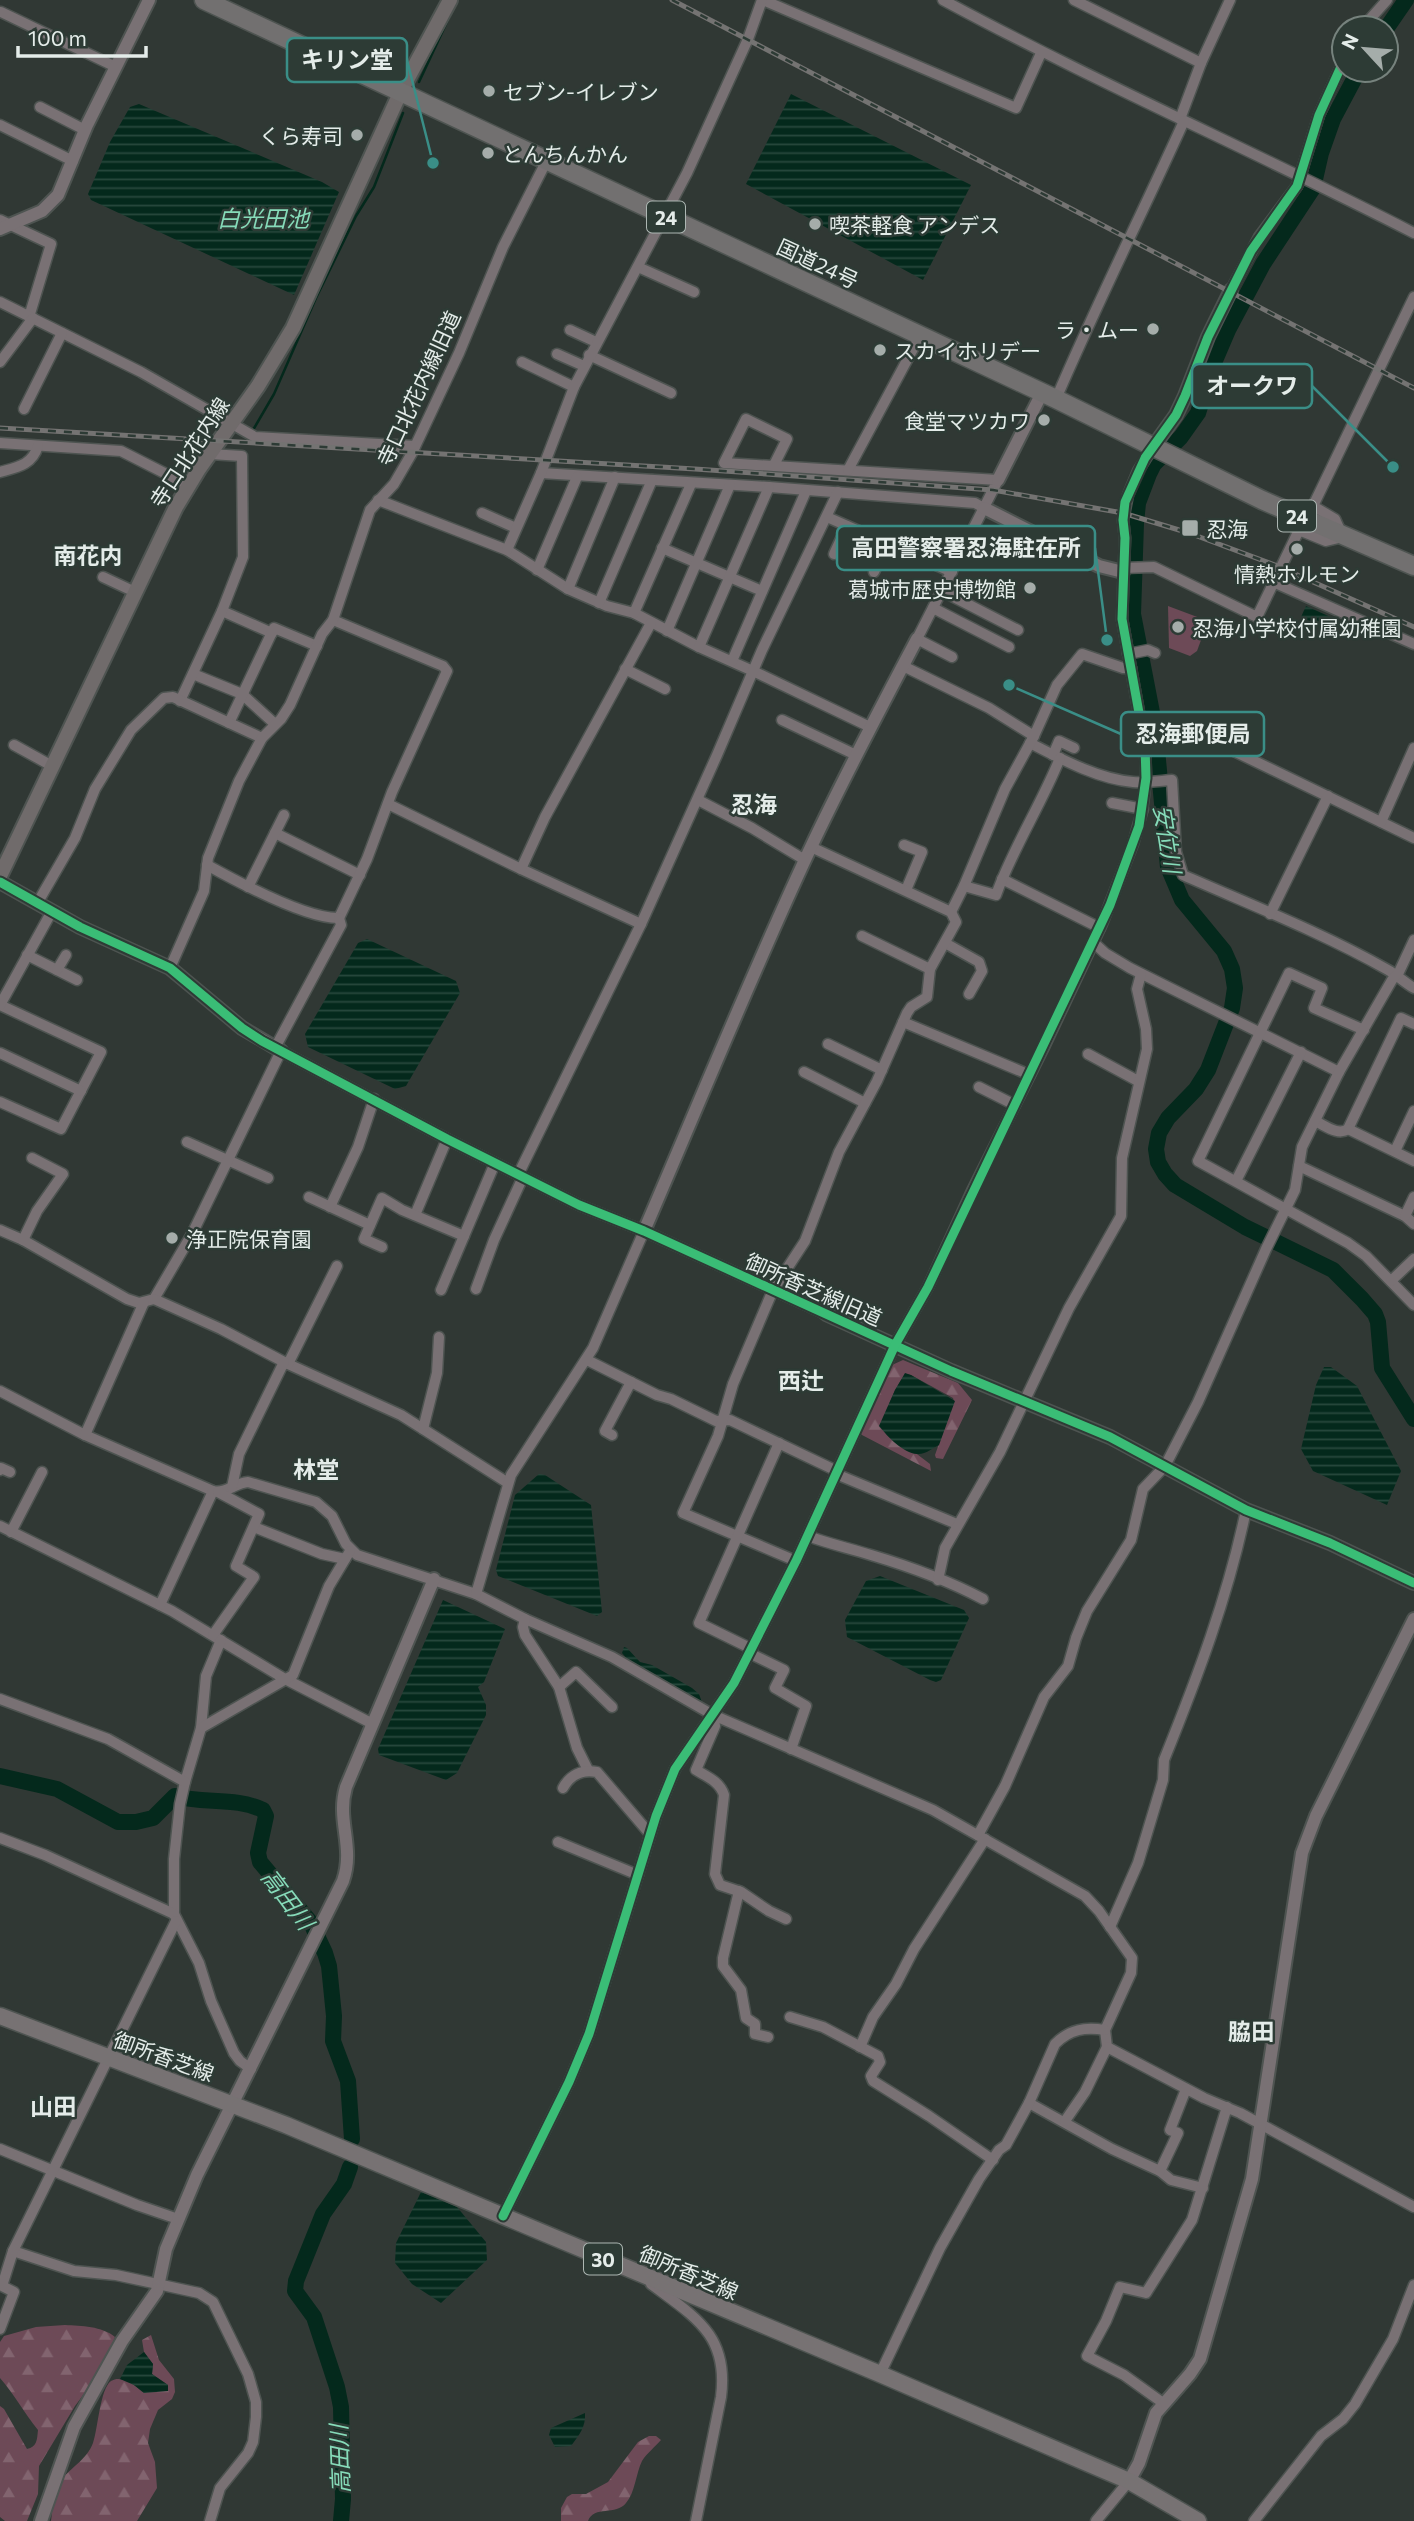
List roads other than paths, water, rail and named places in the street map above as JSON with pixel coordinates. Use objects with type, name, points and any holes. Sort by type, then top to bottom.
[{"type":"highway","name":"国道24号","points":[[204,0],[1049,396],[1343,537],[1414,566]]},
{"type":"main road","name":"寺口北花内線","points":[[0,876],[188,485],[258,386],[293,328],[401,91],[450,0]]},
{"type":"main road","name":"御所香芝線","points":[[0,2016],[233,2104],[880,2374],[1129,2481],[1198,2521]]},
{"type":"street","points":[[4,0],[1,14],[116,66]]},
{"type":"street","points":[[3,224],[42,211],[51,204],[64,184],[85,130],[149,0]]},
{"type":"street","points":[[507,550],[541,473],[574,387],[665,217],[748,39],[762,0],[1016,108],[1041,53]]},
{"type":"street","points":[[943,0],[1041,53],[1325,187],[1414,233]]},
{"type":"street","points":[[1074,0],[1201,63]]},
{"type":"street","points":[[476,1594],[515,1467],[587,1360],[811,847],[998,480],[1049,396],[1131,239],[1182,120],[1201,63],[1229,2],[1218,0]]},
{"type":"street","points":[[1374,14],[1387,0]]},
{"type":"street","points":[[503,2216],[569,2082],[589,2034],[662,1799],[676,1769],[726,1698],[796,1561],[895,1345],[928,1287],[1100,928],[1133,844],[1148,782],[1143,718],[1131,668],[1121,604],[1125,502],[1138,471],[1161,451],[1208,337],[1259,237],[1303,177],[1319,115],[1333,84]]},
{"type":"street","points":[[40,107],[85,130]]},
{"type":"street","points":[[0,125],[73,161]]},
{"type":"street","name":"寺口北花内線旧道","points":[[170,968],[204,891],[207,865],[231,798],[262,738],[290,705],[327,625],[333,620],[370,510],[394,484],[415,446],[459,353],[503,247],[546,162]]},
{"type":"street","points":[[0,362],[31,317],[51,244],[3,224]]},
{"type":"street","points":[[638,267],[694,292]]},
{"type":"street","points":[[541,473],[975,503],[1099,566],[1154,568],[1257,617],[1299,530],[1325,541],[1343,537],[1335,519],[1313,506],[1414,297]]},
{"type":"street","points":[[0,302],[141,372],[256,437],[415,446]]},
{"type":"street","points":[[570,330],[596,342]]},
{"type":"street","points":[[24,408],[62,333]]},
{"type":"street","points":[[848,470],[920,336]]},
{"type":"street","points":[[557,354],[584,366]]},
{"type":"street","points":[[589,355],[671,393]]},
{"type":"street","points":[[522,362],[574,387]]},
{"type":"street","points":[[774,466],[787,439],[746,419],[724,463],[998,480]]},
{"type":"street","points":[[0,443],[121,452],[188,485]]},
{"type":"street","points":[[0,472],[27,464],[32,460],[38,446]]},
{"type":"street","points":[[180,701],[222,611],[243,558],[242,456],[210,454]]},
{"type":"street","points":[[537,570],[577,477]]},
{"type":"street","points":[[568,589],[615,477]]},
{"type":"street","points":[[599,603],[652,480]]},
{"type":"street","points":[[634,613],[691,484]]},
{"type":"street","points":[[667,631],[730,485]]},
{"type":"street","points":[[699,647],[769,487]]},
{"type":"street","points":[[732,661],[806,491]]},
{"type":"street","points":[[476,1289],[521,1176],[641,924],[698,800],[753,670],[838,492]]},
{"type":"street","points":[[378,500],[507,550],[568,589],[599,603],[634,613],[699,647],[870,727]]},
{"type":"street","points":[[482,513],[516,528]]},
{"type":"street","points":[[827,517],[952,572]]},
{"type":"street","points":[[834,554],[847,526]]},
{"type":"street","points":[[874,572],[887,544]]},
{"type":"street","points":[[663,548],[762,592]]},
{"type":"street","points":[[103,577],[135,592]]},
{"type":"street","points":[[1273,582],[1414,644]]},
{"type":"street","points":[[942,591],[981,617],[1014,626]]},
{"type":"street","points":[[933,608],[1009,647]]},
{"type":"street","points":[[222,611],[271,633]]},
{"type":"street","points":[[85,1435],[149,1301],[180,1257],[278,1050],[341,925],[339,918],[447,671],[443,666],[333,620]]},
{"type":"street","points":[[521,869],[545,817],[651,623]]},
{"type":"street","points":[[229,723],[274,628],[317,646]]},
{"type":"street","points":[[917,639],[952,657]]},
{"type":"street","points":[[1130,654],[1151,651]]},
{"type":"street","points":[[951,912],[1005,789],[1058,685],[1082,654],[1123,668],[1131,668]]},
{"type":"street","points":[[902,667],[989,708],[1056,757],[1111,778],[1148,782],[1172,780],[1176,852],[1183,875],[1348,949],[1392,971],[1414,988]]},
{"type":"street","points":[[625,669],[665,689]]},
{"type":"street","points":[[193,674],[242,694],[275,724]]},
{"type":"street","points":[[38,902],[75,838],[95,789],[131,730],[164,698],[169,696],[262,738]]},
{"type":"street","points":[[1143,718],[1213,741],[1414,838]]},
{"type":"street","points":[[782,720],[856,755]]},
{"type":"street","points":[[964,886],[996,895],[1007,864],[1046,792],[1059,741],[1074,748]]},
{"type":"street","points":[[14,745],[52,766]]},
{"type":"street","points":[[1381,822],[1414,748]]},
{"type":"street","points":[[1270,914],[1328,796]]},
{"type":"street","points":[[698,800],[805,860]]},
{"type":"street","points":[[1112,803],[1143,809]]},
{"type":"street","points":[[387,804],[641,924]]},
{"type":"street","points":[[248,887],[284,815]]},
{"type":"street","points":[[275,833],[360,875]]},
{"type":"street","points":[[904,845],[922,852],[906,890]]},
{"type":"street","points":[[796,1561],[683,1513],[724,1420],[733,1384],[773,1290],[805,1241],[839,1152],[882,1070],[903,1022],[911,1007],[927,997],[930,969],[956,922],[951,912],[811,847]]},
{"type":"street","points":[[207,865],[248,887],[329,919],[339,918]]},
{"type":"street","points":[[1002,878],[1100,928]]},
{"type":"street","points":[[0,882],[80,927],[170,968],[242,1028],[278,1050]]},
{"type":"street","points":[[0,1101],[61,1129],[101,1052],[0,1005],[52,911]]},
{"type":"street","points":[[862,936],[930,969]]},
{"type":"street","points":[[860,2047],[873,2017],[896,1984],[914,1949],[982,1837],[1037,1709],[1068,1666],[1087,1611],[1132,1540],[1143,1489],[1165,1466],[1214,1369],[1265,1249],[1295,1190],[1302,1147],[1339,1072],[1396,976],[1414,940]]},
{"type":"street","points":[[1093,942],[1105,953],[1141,974],[1339,1072]]},
{"type":"street","points":[[945,943],[979,961],[982,971],[969,994]]},
{"type":"street","points":[[27,955],[76,980]]},
{"type":"street","points":[[57,970],[65,955]]},
{"type":"street","points":[[1364,1030],[1314,1008],[1322,989],[1289,973],[1198,1161],[1358,1250],[1414,1305]]},
{"type":"street","points":[[938,1580],[945,1548],[957,1524],[990,1471],[1069,1308],[1121,1216],[1122,1158],[1147,1049],[1137,989],[1141,974]]},
{"type":"street","points":[[1315,1121],[1337,1132],[1348,1129],[1401,1018],[1414,1024]]},
{"type":"street","points":[[903,1022],[1030,1075]]},
{"type":"street","points":[[828,1044],[882,1070]]},
{"type":"street","name":"御所香芝線旧道","points":[[278,1050],[579,1205],[644,1231],[951,1371],[1110,1437],[1246,1510],[1330,1543],[1414,1583]]},
{"type":"street","points":[[1236,1181],[1301,1052]]},
{"type":"street","points":[[0,1053],[81,1091]]},
{"type":"street","points":[[1088,1054],[1138,1081]]},
{"type":"street","points":[[804,1072],[865,1103]]},
{"type":"street","points":[[979,1087],[1015,1105]]},
{"type":"street","points":[[330,1207],[358,1147],[374,1100]]},
{"type":"street","points":[[1395,1151],[1414,1111]]},
{"type":"street","points":[[1348,1129],[1414,1161]]},
{"type":"street","points":[[415,1215],[447,1139]]},
{"type":"street","points":[[187,1142],[268,1178]]},
{"type":"street","points":[[23,1240],[37,1211],[63,1174],[32,1158]]},
{"type":"street","points":[[442,1290],[495,1163]]},
{"type":"street","points":[[1299,1166],[1405,1216],[1414,1224]]},
{"type":"street","points":[[1405,1216],[1414,1196]]},
{"type":"street","points":[[309,1197],[370,1225]]},
{"type":"street","points":[[382,1247],[364,1239],[382,1198],[464,1236]]},
{"type":"street","points":[[0,1230],[127,1298],[149,1301],[221,1329],[286,1363],[389,1410],[424,1429],[508,1483]]},
{"type":"street","points":[[1391,1281],[1414,1259]]},
{"type":"street","points":[[232,1487],[239,1454],[337,1266]]},
{"type":"street","points":[[424,1429],[436,1373],[439,1338]]},
{"type":"street","points":[[587,1360],[716,1421],[730,1420],[836,1472],[957,1524]]},
{"type":"street","points":[[612,1435],[605,1431],[631,1382]]},
{"type":"street","points":[[0,1391],[85,1435],[216,1492],[259,1514],[236,1566],[254,1577],[217,1638],[205,1676],[201,1728],[180,1804],[174,1859],[175,1917],[199,1963],[211,2001],[234,2053],[244,2066],[251,2069]]},
{"type":"street","points":[[779,1443],[699,1623],[784,1670],[775,1688],[807,1706],[790,1749]]},
{"type":"street","points":[[11,1532],[42,1472]]},
{"type":"street","points":[[160,1605],[216,1492],[242,1482],[255,1483],[316,1503],[332,1516],[348,1555]]},
{"type":"street","points":[[1110,1927],[1138,1863],[1163,1780],[1164,1760],[1213,1633],[1234,1566],[1246,1510]]},
{"type":"street","points":[[0,1527],[160,1605],[285,1679],[371,1723]]},
{"type":"street","points":[[254,1527],[322,1554],[364,1558],[476,1594],[612,1657],[713,1715],[917,1803],[1085,1896],[1093,1903],[1132,1958],[1132,1965],[1131,1973],[1105,2030],[1107,2047],[1085,2092],[1065,2121]]},
{"type":"street","points":[[808,1536],[875,1556],[983,1599]]},
{"type":"street","points":[[201,1728],[293,1675],[323,1599],[348,1555]]},
{"type":"street","points":[[41,2521],[74,2427],[122,2341],[160,2285],[166,2249],[204,2158],[251,2069],[347,1869],[349,1858],[342,1814],[343,1796],[371,1723],[435,1579]]},
{"type":"street","points":[[525,1619],[525,1635],[559,1687],[577,1748],[588,1770],[603,1777],[650,1834]]},
{"type":"street","points":[[1096,2521],[1129,2481],[1139,2462],[1151,2425],[1163,2403],[1190,2374],[1199,2359],[1249,2192],[1302,1853],[1316,1816],[1414,1619]]},
{"type":"street","points":[[559,1687],[576,1672],[612,1707]]},
{"type":"street","points":[[0,1699],[108,1739],[184,1787]]},
{"type":"street","points":[[713,1715],[715,1726],[696,1770],[722,1788],[724,1804],[715,1874],[720,1885],[739,1891],[786,1919]]},
{"type":"street","points":[[563,1788],[568,1779],[588,1770]]},
{"type":"street","points":[[0,1838],[44,1855],[175,1917]]},
{"type":"street","points":[[558,1842],[638,1875]]},
{"type":"street","points":[[739,1891],[723,1966],[738,1984],[743,2012],[746,2018],[755,2024],[755,2034],[768,2037]]},
{"type":"street","points":[[0,2329],[14,2292],[2,2286],[13,2251],[175,1917]]},
{"type":"street","points":[[790,2018],[823,2028],[878,2056],[880,2062],[871,2076],[873,2081],[993,2160]]},
{"type":"street","points":[[880,2374],[940,2248],[993,2160],[1006,2145],[1029,2103],[1050,2052],[1062,2037],[1082,2028],[1105,2030]]},
{"type":"street","points":[[1107,2047],[1186,2089],[1227,2107],[1414,2207]]},
{"type":"street","points":[[1160,2171],[1178,2133],[1170,2130],[1186,2089]]},
{"type":"street","points":[[1029,2103],[1112,2149],[1160,2171],[1171,2180],[1203,2188]]},
{"type":"street","points":[[1163,2403],[1117,2371],[1087,2356],[1120,2287],[1146,2293],[1192,2220],[1227,2107]]},
{"type":"street","points":[[0,2149],[136,2205],[178,2219]]},
{"type":"street","points":[[13,2251],[74,2271],[116,2275],[199,2292],[214,2302],[253,2388],[256,2417],[253,2442],[241,2464],[220,2488],[210,2521]]},
{"type":"street","points":[[640,2275],[699,2320],[710,2334],[722,2362],[721,2397],[696,2521]]},
{"type":"street","points":[[1254,2521],[1321,2436],[1343,2419],[1355,2404],[1394,2339],[1414,2285]]},
{"type":"water","points":[[791,94],[971,185],[923,280],[746,184]]},
{"type":"water","name":"白光田池","points":[[139,104],[322,182],[339,192],[294,295],[91,200],[88,194],[110,142],[130,107]]},
{"type":"water","points":[[1306,606],[1335,619],[1329,630],[1301,617]]},
{"type":"water","points":[[367,939],[456,981],[460,993],[406,1086],[395,1089],[308,1047],[305,1034],[358,943]]},
{"type":"water","points":[[1324,1367],[1331,1367],[1357,1386],[1401,1471],[1387,1505],[1313,1471],[1301,1449],[1316,1385]]},
{"type":"water","points":[[905,1373],[955,1401],[939,1445],[923,1453],[912,1453],[901,1448],[879,1426]]},
{"type":"water","points":[[539,1474],[545,1475],[591,1505],[602,1612],[597,1616],[498,1576],[496,1570],[515,1495]]},
{"type":"water","points":[[880,1576],[964,1610],[969,1618],[941,1680],[930,1680],[847,1637],[845,1620],[866,1581]]},
{"type":"water","points":[[443,1600],[505,1629],[484,1682],[478,1687],[486,1705],[486,1715],[457,1773],[446,1780],[379,1755],[378,1749]]},
{"type":"water","points":[[624,1647],[640,1662],[652,1665],[692,1688],[699,1694],[703,1705],[628,1660],[622,1653]]},
{"type":"water","points":[[421,2192],[457,2207],[486,2242],[487,2260],[441,2303],[412,2284],[395,2263],[396,2243]]},
{"type":"water","points":[[144,2352],[153,2364],[152,2374],[168,2385],[168,2391],[144,2393],[120,2379],[127,2365]]},
{"type":"water","points":[[585,2413],[583,2427],[571,2446],[555,2447],[549,2435],[551,2428]]},
{"type":"waterway","name":"安位川","points":[[1396,14],[1406,0]]},
{"type":"waterway","points":[[419,82],[453,9]]},
{"type":"waterway","name":"安位川","points":[[1352,84],[1333,119],[1313,188],[1263,264],[1228,330],[1213,365],[1198,413],[1181,437],[1154,464],[1138,503],[1133,614],[1155,728],[1168,867],[1182,900],[1224,951],[1232,969],[1235,988],[1232,1008],[1208,1070],[1196,1089],[1168,1118],[1159,1133],[1156,1149],[1158,1162],[1175,1185],[1245,1227],[1333,1270],[1362,1299],[1375,1314],[1378,1322],[1382,1368],[1414,1419]]},
{"type":"waterway","points":[[253,430],[274,394],[356,216],[374,187],[403,113]]},
{"type":"waterway","name":"高田川","points":[[0,1776],[57,1789],[118,1822],[153,1818],[175,1796],[242,1803],[263,1810],[266,1816],[258,1853],[260,1862],[311,1923],[329,1966],[334,2016],[333,2041],[348,2081],[352,2139]]},
{"type":"waterway","name":"高田川","points":[[341,2521],[341,2407],[314,2317],[295,2291],[296,2281],[323,2214],[344,2184],[350,2167]]},
{"type":"railway","points":[[672,0],[1414,388]]},
{"type":"railway","points":[[0,428],[695,469],[993,490],[1123,513],[1189,533],[1275,565],[1414,627]]},
{"type":"place","name":"セブン-イレブン","points":[[489,91]]},
{"type":"place","name":"くら寿司","points":[[357,135]]},
{"type":"place","name":"とんちんかん","points":[[488,153]]},
{"type":"place","name":"キリン堂","points":[[433,163]]},
{"type":"place","name":"喫茶軽食 アンデス","points":[[815,224]]},
{"type":"place","name":"ラ・ムー","points":[[1153,329]]},
{"type":"place","name":"スカイホリデー","points":[[880,350]]},
{"type":"place","name":"食堂マツカワ","points":[[1044,420]]},
{"type":"place","name":"オークワ","points":[[1393,467]]},
{"type":"place","name":"忍海","points":[[1190,528]]},
{"type":"place","name":"情熱ホルモン","points":[[1297,549]]},
{"type":"place","name":"葛城市歴史博物館","points":[[1030,588]]},
{"type":"place","name":"忍海小学校付属幼稚園","points":[[1178,627]]},
{"type":"place","name":"高田警察署忍海駐在所","points":[[1107,640]]},
{"type":"place","name":"忍海郵便局","points":[[1009,685]]},
{"type":"place","name":"浄正院保育園","points":[[172,1238]]},
{"type":"district","name":"南花内","points":[[88,555]]},
{"type":"district","name":"忍海","points":[[754,804]]},
{"type":"district","name":"西辻","points":[[801,1380]]},
{"type":"district","name":"林堂","points":[[316,1469]]},
{"type":"district","name":"脇田","points":[[1251,2031]]},
{"type":"district","name":"山田","points":[[53,2106]]}]
